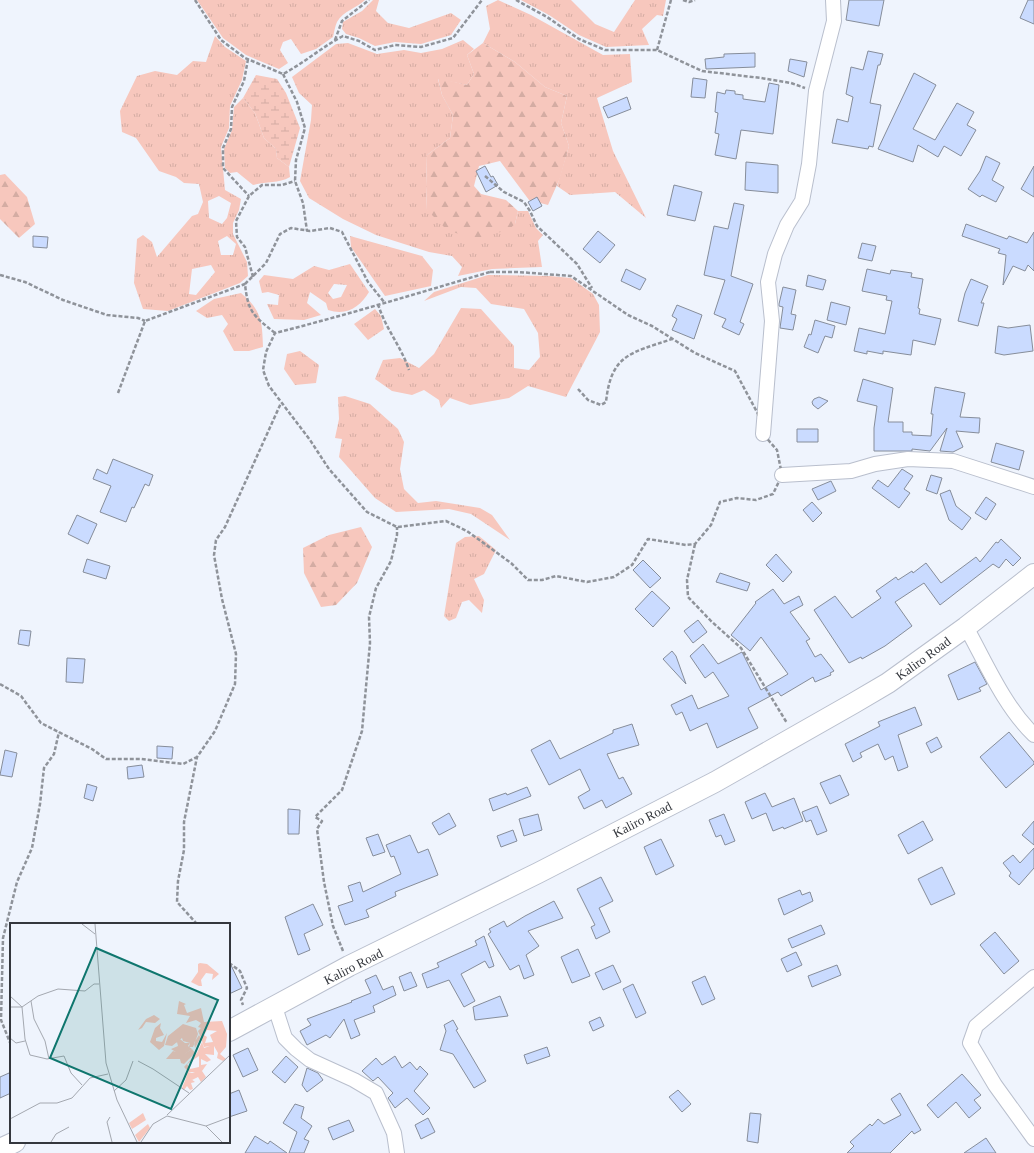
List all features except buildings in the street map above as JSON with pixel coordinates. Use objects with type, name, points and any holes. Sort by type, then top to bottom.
[{"type":"main road","name":"Kaliro Road","points":[[230,1030],[350,966],[552,866],[715,782],[888,683],[966,627],[1034,574]]},
{"type":"main road","points":[[0,1149],[13,1143]]},
{"type":"street","points":[[764,434],[772,321],[768,282],[775,254],[788,225],[802,201],[809,164],[816,91],[834,21],[833,0]]},
{"type":"street","points":[[782,475],[851,471],[876,464],[908,459],[953,461],[1034,487]]},
{"type":"street","points":[[966,627],[1005,698],[1026,727],[1034,735]]},
{"type":"street","points":[[1034,978],[976,1026],[970,1043],[995,1085],[1034,1139]]},
{"type":"street","points":[[275,1007],[285,1038],[296,1049],[310,1060],[354,1080],[376,1093],[394,1133],[397,1153]]},
{"type":"path","points":[[194,0],[221,40],[248,59],[282,74],[297,102],[305,128],[296,160],[295,181],[303,203],[307,231]]},
{"type":"path","points":[[335,41],[342,21],[369,0]]},
{"type":"path","points":[[282,74],[301,65],[343,36],[359,41],[375,50],[395,45],[421,47],[453,38],[482,0]]},
{"type":"path","points":[[516,0],[547,17],[579,39],[605,50],[657,50],[702,71],[791,83],[816,91]]},
{"type":"path","points":[[657,50],[671,0]]},
{"type":"path","points":[[683,0],[689,2],[695,0]]},
{"type":"path","points":[[248,59],[244,81],[232,107],[231,130],[223,148],[224,168],[249,196]]},
{"type":"path","points":[[485,176],[504,192],[524,202],[537,226],[577,264],[593,290]]},
{"type":"path","points":[[253,278],[245,247],[237,237],[236,221],[249,196],[262,186],[282,185],[295,181]]},
{"type":"path","points":[[0,275],[26,282],[64,300],[107,315],[138,318],[145,321],[245,284],[253,278],[266,263],[280,234],[291,228],[307,231],[330,228],[342,232],[368,282],[384,302]]},
{"type":"path","points":[[275,333],[342,316],[384,302],[490,272],[518,272],[571,276],[628,314],[695,353],[735,372],[758,414],[764,434],[777,450],[782,475],[772,494],[756,500],[737,498],[720,502],[711,525],[695,544],[687,580],[688,597],[711,622],[742,648],[795,735]]},
{"type":"path","points":[[245,284],[246,296],[253,315],[275,333]]},
{"type":"path","points":[[378,304],[383,319],[403,352],[409,370]]},
{"type":"path","points":[[118,393],[145,321]]},
{"type":"path","points":[[275,333],[266,352],[263,370],[269,386],[310,440],[329,469],[367,512],[397,527],[446,521],[467,531],[511,563],[528,580],[542,580],[556,576],[587,582],[614,577],[632,565],[648,539],[686,545],[695,544]]},
{"type":"path","points":[[578,390],[588,400],[601,405],[606,402],[608,388],[613,372],[624,357],[673,339]]},
{"type":"path","points":[[196,923],[177,902],[178,881],[184,850],[184,822],[197,757],[215,731],[235,684],[236,654],[222,599],[215,563],[214,555],[216,540],[225,527],[281,403]]},
{"type":"path","points":[[350,966],[333,926],[324,882],[317,829],[322,821],[315,817],[342,790],[362,731],[370,643],[369,617],[376,588],[391,561],[397,535],[397,527]]},
{"type":"path","points":[[0,684],[21,696],[41,723],[92,749],[106,759],[141,759],[183,764],[197,757]]},
{"type":"path","points":[[10,1043],[0,1020],[3,938],[17,882],[32,848],[40,804],[44,768],[54,754],[59,732]]},
{"type":"path","points":[[230,964],[240,971],[247,988],[241,1000],[250,1020]]},
{"type":"green space","points":[[197,0],[365,0],[346,12],[340,18],[336,24],[333,37],[316,49],[301,54],[291,39],[283,42],[280,50],[288,63],[279,69],[246,55],[223,38]]},
{"type":"green space","points":[[373,0],[379,0],[376,11],[388,23],[409,28],[451,13],[461,20],[451,35],[421,44],[395,42],[375,46],[359,38],[346,34],[342,29],[343,22],[362,11]]},
{"type":"green space","points":[[498,0],[531,15],[603,55],[630,54],[632,82],[597,98],[613,151],[646,218],[615,192],[570,195],[557,186],[569,146],[561,123],[567,96],[545,87],[515,62],[483,43],[490,29],[486,6]]},
{"type":"green space","points":[[521,0],[571,0],[595,24],[614,32],[635,0],[666,0],[663,16],[657,15],[642,29],[649,45],[606,47],[579,35],[549,15]]},
{"type":"green space","points":[[215,36],[225,47],[246,61],[242,80],[230,106],[229,128],[221,147],[225,190],[241,199],[239,210],[233,223],[233,234],[247,262],[248,276],[240,283],[168,311],[143,309],[134,283],[137,239],[143,235],[152,242],[157,257],[192,216],[198,214],[203,202],[199,184],[184,183],[176,177],[159,171],[136,138],[122,132],[120,111],[137,76],[155,71],[177,75],[193,61],[206,62]],"holes":[[[219,196],[231,203],[227,218],[222,224],[209,218],[208,201]],[[227,236],[236,244],[233,255],[221,255],[218,241]],[[211,265],[215,272],[196,295],[189,294],[192,269]]]},
{"type":"green space","points":[[463,40],[474,49],[467,55],[474,74],[467,85],[438,79],[442,95],[453,115],[450,138],[427,155],[427,210],[515,224],[518,211],[528,211],[536,228],[543,235],[538,241],[542,267],[492,269],[458,276],[462,267],[452,256],[429,252],[376,235],[343,219],[309,198],[300,181],[311,120],[312,105],[299,93],[292,77],[336,44],[348,43],[377,54],[404,50],[421,53],[442,49]]},
{"type":"green space","points":[[483,43],[515,62],[545,87],[567,96],[561,123],[569,146],[560,178],[548,205],[529,200],[500,161],[479,166],[474,186],[481,194],[506,200],[518,211],[515,224],[508,230],[474,239],[447,230],[427,210],[427,155],[450,138],[453,115],[442,95],[438,78],[467,85],[474,74],[467,55]]},
{"type":"green space","points":[[256,75],[277,79],[286,93],[300,128],[289,167],[277,158],[276,149],[264,138],[255,113],[243,98]]},
{"type":"green space","points":[[243,98],[255,113],[264,138],[276,149],[277,158],[289,167],[290,177],[281,181],[253,185],[237,172],[230,173],[225,168],[224,149],[232,130],[234,107]]},
{"type":"green space","points":[[5,174],[27,197],[35,224],[19,238],[0,219],[0,175]]},
{"type":"green space","points":[[350,236],[422,256],[433,270],[431,286],[385,296],[351,247]]},
{"type":"green space","points":[[350,264],[369,292],[357,306],[352,309],[335,312],[328,310],[326,303],[310,292],[307,303],[321,315],[304,320],[274,319],[267,304],[278,305],[279,295],[268,292],[262,293],[259,281],[264,275],[293,279],[314,266],[329,270]],"holes":[[[334,284],[347,285],[341,297],[333,299],[328,293]]]},
{"type":"green space","points":[[488,275],[550,276],[571,278],[593,294],[599,305],[600,332],[566,397],[528,386],[509,398],[470,405],[450,398],[441,408],[439,400],[424,390],[412,395],[392,391],[375,379],[383,360],[400,358],[419,368],[434,354],[461,308],[481,309],[514,346],[514,368],[529,370],[540,357],[538,333],[524,309],[491,304],[476,288],[461,287],[424,301],[434,292]]},
{"type":"green space","points":[[241,293],[248,299],[257,311],[260,317],[262,330],[263,347],[249,351],[234,351],[223,331],[228,324],[222,315],[207,318],[196,311],[214,299]]},
{"type":"green space","points":[[375,309],[381,316],[384,329],[368,340],[354,324]]},
{"type":"green space","points":[[300,351],[319,365],[316,383],[295,385],[284,369],[287,354]]},
{"type":"green space","points":[[345,396],[370,404],[398,429],[404,442],[400,469],[404,489],[418,503],[436,501],[480,508],[492,515],[510,540],[471,514],[449,509],[396,512],[375,498],[339,457],[342,439],[335,438],[339,419],[338,397]]},
{"type":"green space","points":[[361,527],[372,547],[357,583],[336,605],[321,607],[304,573],[303,548],[329,535]]},
{"type":"green space","points":[[479,536],[496,550],[484,574],[474,579],[484,600],[482,613],[469,600],[462,602],[456,618],[449,621],[444,616],[456,543],[465,537]]}]
